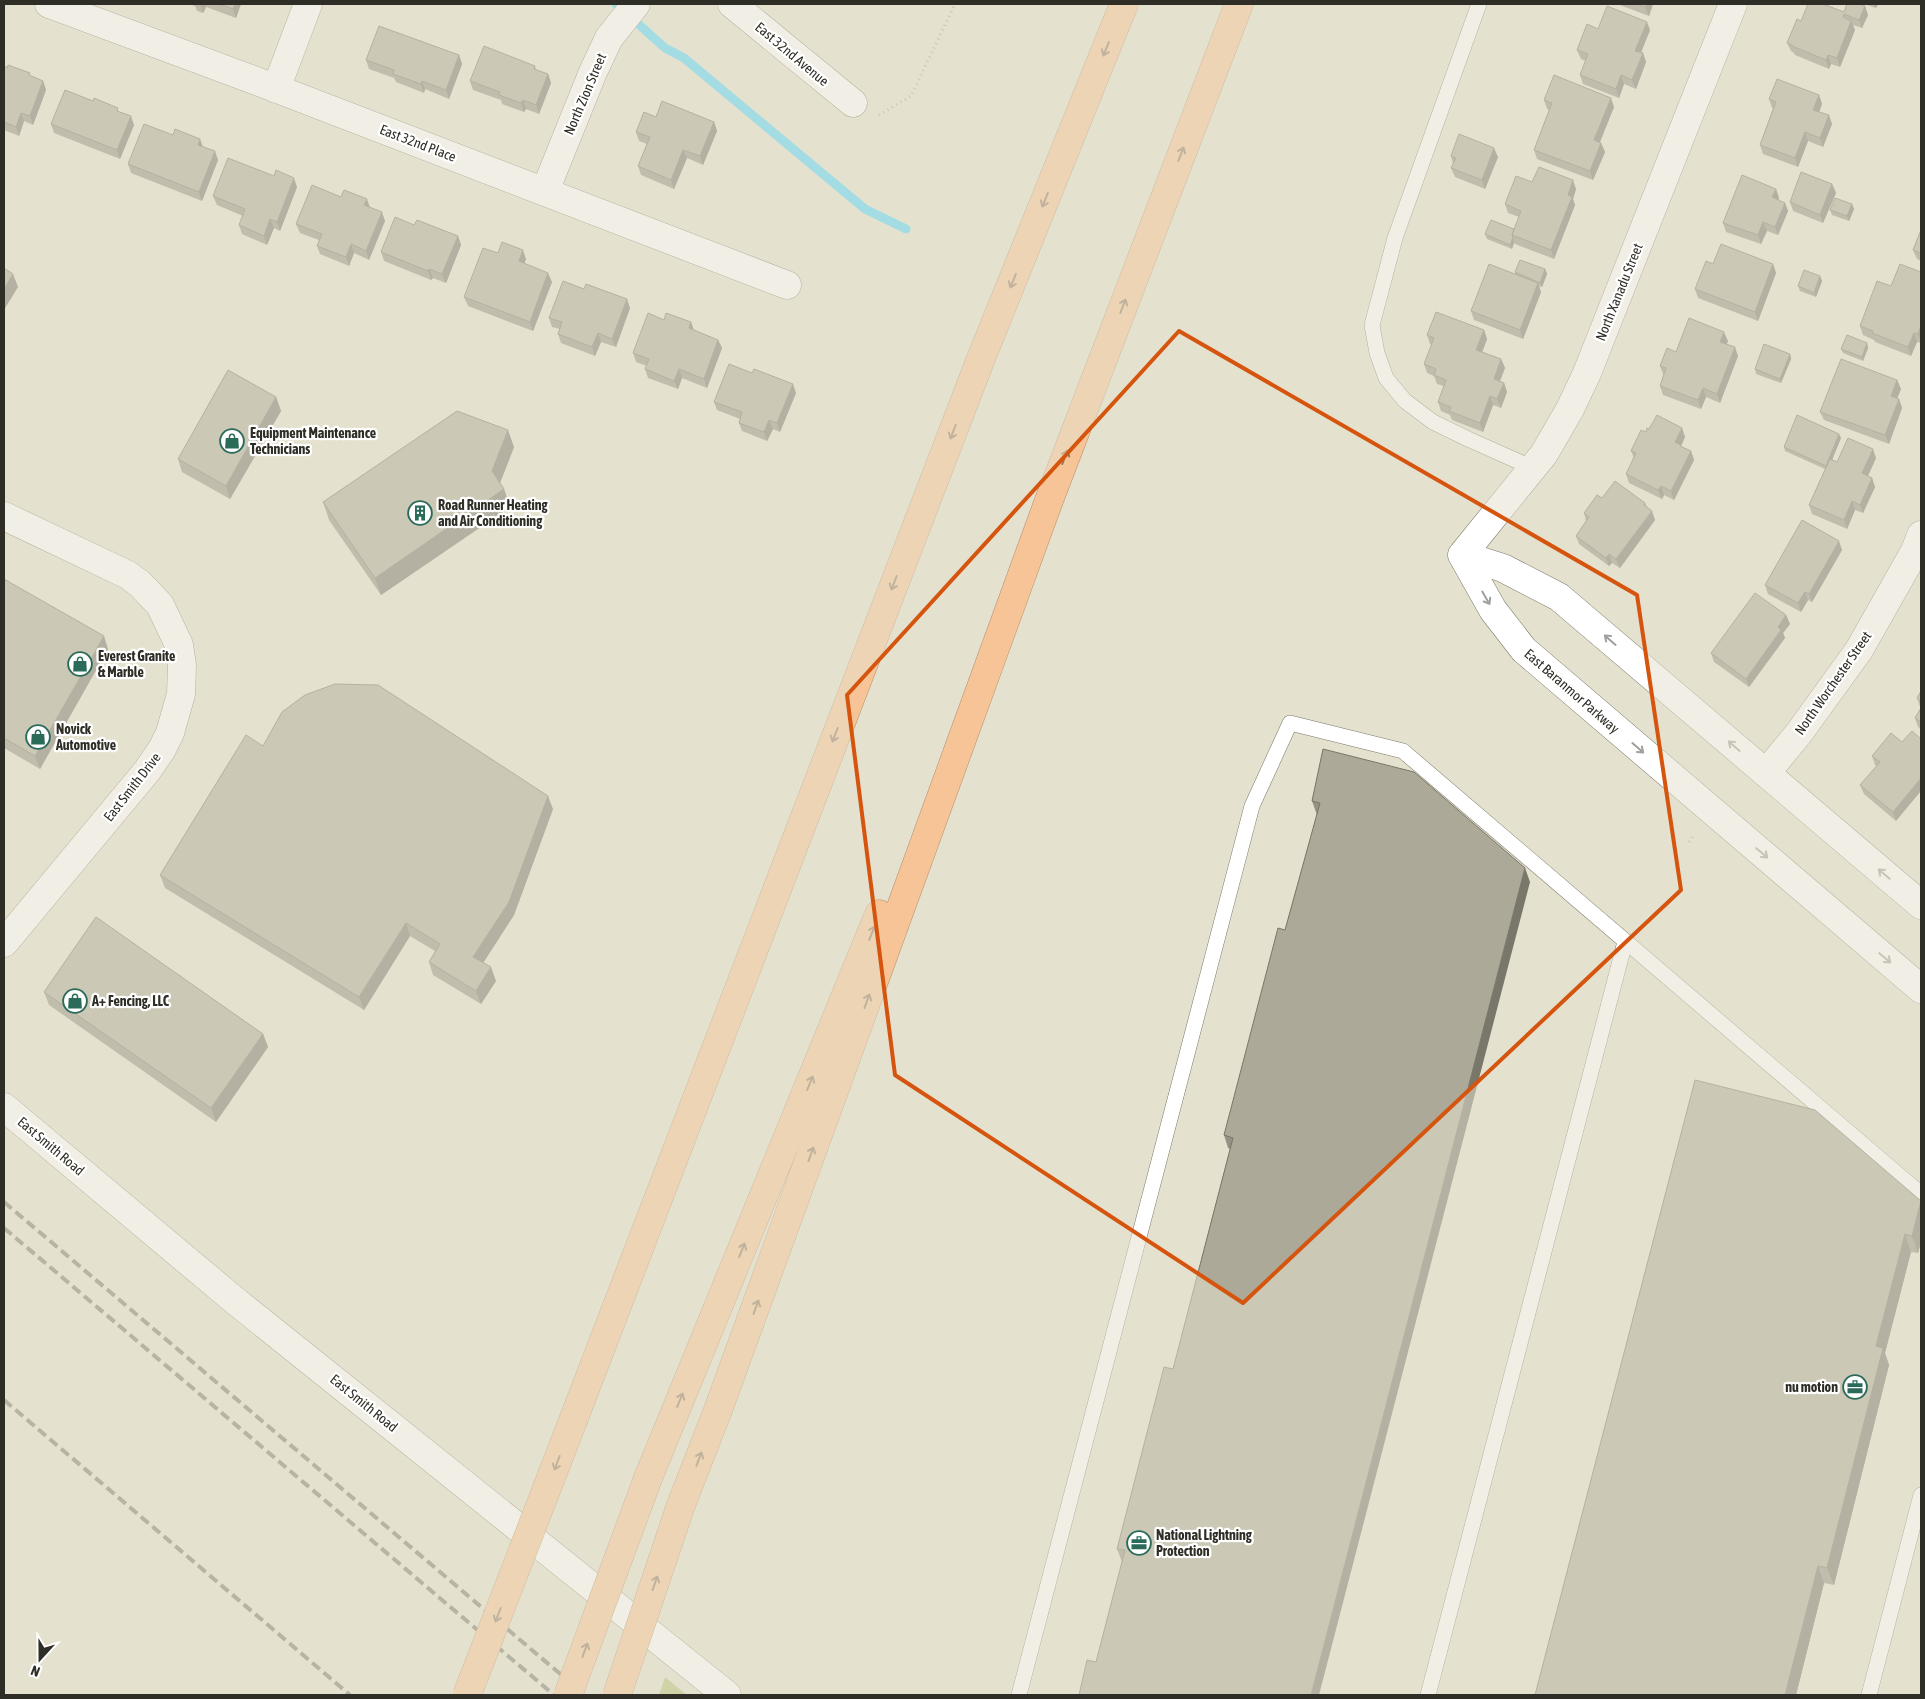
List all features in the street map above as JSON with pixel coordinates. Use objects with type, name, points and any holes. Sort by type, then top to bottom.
[{"type":"highway","points":[[467,1695],[976,371],[1124,4]]},
{"type":"highway","points":[[617,1695],[681,1505],[718,1410],[1048,503],[1239,4]]},
{"type":"highway","points":[[568,1695],[648,1478],[1048,503]]},
{"type":"street","name":"East 32nd Place","points":[[49,4],[787,285]]},
{"type":"street","points":[[276,89],[308,4]]},
{"type":"street","name":"East 32nd Avenue","points":[[732,4],[853,103]]},
{"type":"street","name":"North Xanadu Street","points":[[1462,555],[1544,454],[1587,373],[1733,4]]},
{"type":"street","name":"North Zion Street","points":[[544,191],[609,38],[631,9]]},
{"type":"street","name":"East Smith Drive","points":[[4,516],[128,575],[140,584],[160,605],[179,645],[182,665],[181,694],[170,733],[162,750],[147,771],[4,943]]},
{"type":"street","name":"North Worchester Street","points":[[1766,773],[1799,733],[1859,650],[1915,551],[1921,535]]},
{"type":"street","points":[[1462,555],[1503,568],[1560,597],[1921,905]]},
{"type":"street","name":"East Baranmor Parkway","points":[[1462,555],[1493,610],[1524,650],[1921,988]]},
{"type":"street","name":"East Smith Road","points":[[4,1107],[234,1299],[727,1695]]},
{"type":"lane","points":[[1479,4],[1395,238],[1372,325],[1377,353],[1386,378],[1405,401],[1433,422],[1533,468]]},
{"type":"lane","points":[[1019,1695],[1252,806],[1290,723],[1403,751],[1921,1194]]},
{"type":"lane","points":[[1428,1695],[1625,942]]},
{"type":"lane","points":[[1869,1695],[1921,1495]]},
{"type":"path","points":[[853,103],[873,118],[911,96],[955,4]]},
{"type":"path","points":[[1689,842],[1695,834]]},
{"type":"highlighted area","points":[[1179,331],[1637,595],[1681,890],[1243,1303],[895,1075],[847,695]]},
{"type":"green space","points":[[665,1677],[687,1695],[659,1695]]},
{"type":"building","points":[[219,4],[235,4],[233,9]]},
{"type":"building","points":[[1808,4],[1823,4],[1844,12],[1847,4],[1865,6],[1859,20],[1844,14],[1843,17],[1851,21],[1837,58],[1828,55],[1826,60],[1787,43],[1797,19],[1801,21]]},
{"type":"building","points":[[1607,6],[1647,22],[1635,51],[1643,53],[1632,80],[1621,75],[1616,89],[1580,75],[1588,54],[1577,50],[1587,24],[1598,29]]},
{"type":"building","points":[[379,26],[459,55],[446,90],[422,81],[421,84],[393,74],[394,70],[366,60]]},
{"type":"building","points":[[484,46],[535,66],[534,69],[548,74],[536,105],[523,100],[521,103],[499,95],[500,92],[470,81]]},
{"type":"building","points":[[8,65],[30,73],[29,75],[43,81],[30,116],[21,113],[16,127],[4,122],[4,66],[7,68]]},
{"type":"building","points":[[1554,75],[1611,98],[1594,140],[1601,143],[1590,171],[1534,150],[1552,103],[1544,100]]},
{"type":"building","points":[[1777,79],[1819,95],[1813,110],[1829,115],[1820,138],[1805,132],[1795,158],[1760,145],[1776,102],[1769,99]]},
{"type":"building","points":[[65,90],[93,101],[94,98],[118,108],[117,111],[131,116],[117,150],[51,124]]},
{"type":"building","points":[[662,101],[714,122],[700,156],[683,150],[671,180],[638,166],[650,137],[636,132],[644,112],[656,117]]},
{"type":"building","points":[[144,124],[173,135],[175,129],[200,139],[198,145],[215,151],[199,192],[128,164]]},
{"type":"building","points":[[1459,134],[1494,148],[1482,180],[1451,168],[1456,158],[1451,156]]},
{"type":"building","points":[[228,158],[274,176],[276,170],[294,178],[277,222],[270,219],[264,236],[239,225],[245,209],[213,196]]},
{"type":"building","points":[[1539,167],[1573,180],[1568,195],[1572,197],[1551,250],[1512,235],[1521,211],[1505,204],[1516,176],[1532,182]]},
{"type":"building","points":[[1801,172],[1832,184],[1820,215],[1790,202]]},
{"type":"building","points":[[1742,175],[1776,189],[1772,197],[1785,203],[1775,227],[1763,222],[1758,235],[1723,223]]},
{"type":"building","points":[[312,185],[341,197],[344,190],[367,199],[364,205],[382,212],[366,251],[351,244],[346,257],[317,246],[322,234],[296,224]]},
{"type":"building","points":[[1835,198],[1852,204],[1847,216],[1830,210]]},
{"type":"building","points":[[395,217],[414,225],[417,220],[458,236],[442,274],[429,269],[428,271],[381,252]]},
{"type":"building","points":[[1491,220],[1514,229],[1510,245],[1485,234]]},
{"type":"building","points":[[1921,230],[1921,253],[1913,250]]},
{"type":"building","points":[[502,242],[523,250],[519,261],[548,273],[530,322],[464,297],[483,248],[498,253]]},
{"type":"building","points":[[1721,244],[1773,264],[1755,312],[1695,289],[1706,261],[1713,264]]},
{"type":"building","points":[[1520,260],[1545,269],[1540,283],[1515,272]]},
{"type":"building","points":[[1489,264],[1538,283],[1520,330],[1471,311]]},
{"type":"building","points":[[1900,264],[1921,272],[1921,325],[1918,334],[1914,333],[1908,347],[1872,333],[1873,331],[1860,326],[1877,281],[1891,286]]},
{"type":"building","points":[[4,268],[13,274],[4,289]]},
{"type":"building","points":[[1804,270],[1820,276],[1814,293],[1798,286]]},
{"type":"building","points":[[563,281],[584,289],[586,284],[627,299],[612,339],[598,333],[592,347],[558,334],[562,322],[549,318]]},
{"type":"building","points":[[1436,312],[1484,330],[1476,350],[1501,359],[1494,379],[1504,383],[1497,399],[1490,396],[1480,423],[1449,411],[1451,407],[1438,402],[1446,380],[1434,375],[1436,369],[1424,364],[1434,338],[1427,335]]},
{"type":"building","points":[[648,313],[664,320],[666,313],[691,322],[689,328],[718,340],[704,379],[679,369],[674,381],[645,369],[649,359],[633,353]]},
{"type":"building","points":[[1689,318],[1724,332],[1720,342],[1735,347],[1717,394],[1703,388],[1698,400],[1660,386],[1666,368],[1660,366],[1667,348],[1676,352]]},
{"type":"building","points":[[1847,335],[1867,343],[1862,357],[1841,349]]},
{"type":"building","points":[[1764,344],[1790,354],[1780,379],[1755,369]]},
{"type":"building","points":[[1841,359],[1897,380],[1891,396],[1899,399],[1885,435],[1820,412]]},
{"type":"building","points":[[729,364],[752,373],[754,369],[793,384],[777,423],[769,420],[764,432],[739,423],[742,412],[714,402]]},
{"type":"building","name":"Equipment Maintenance Technicians","points":[[228,370],[276,397],[226,486],[178,459]]},
{"type":"building","name":"Road Runner Heating and Air Conditioning","points":[[457,411],[508,430],[492,471],[504,489],[375,578],[323,502]]},
{"type":"building","points":[[1657,415],[1682,428],[1675,442],[1691,451],[1671,491],[1661,486],[1658,490],[1626,474],[1636,453],[1631,451],[1641,430],[1646,432]]},
{"type":"building","points":[[1797,415],[1839,434],[1826,466],[1784,447]]},
{"type":"building","points":[[1848,438],[1873,449],[1862,473],[1872,478],[1860,505],[1852,501],[1844,520],[1809,505],[1830,459],[1837,462]]},
{"type":"building","points":[[1615,481],[1645,503],[1644,505],[1652,511],[1616,559],[1609,554],[1606,558],[1576,536],[1589,517],[1584,513],[1597,495],[1602,498]]},
{"type":"building","points":[[1802,520],[1839,541],[1809,594],[1805,592],[1798,603],[1765,585]]},
{"type":"building","points":[[4,579],[104,636],[35,756],[4,738]]},
{"type":"building","points":[[1755,593],[1786,615],[1778,627],[1781,630],[1746,679],[1711,653]]},
{"type":"building","points":[[335,684],[378,685],[548,796],[509,902],[473,957],[491,967],[476,991],[429,962],[440,944],[406,923],[359,997],[160,875],[246,735],[263,746],[282,712],[305,695]]},
{"type":"building","points":[[1921,691],[1921,701],[1917,698]]},
{"type":"building","points":[[1921,708],[1921,722],[1915,718]]},
{"type":"building","points":[[1912,731],[1921,739],[1921,778],[1893,812],[1860,785],[1880,762],[1872,756],[1891,733],[1902,742]]},
{"type":"building","points":[[1323,749],[1414,772],[1525,868],[1311,1695],[1079,1695],[1087,1660],[1096,1662],[1125,1550],[1117,1549],[1164,1367],[1173,1369],[1233,1138],[1224,1135],[1278,928],[1285,930],[1320,803],[1312,801]]},
{"type":"building","points":[[96,917],[263,1034],[211,1108],[44,992]]},
{"type":"building","points":[[1695,1080],[1815,1110],[1921,1201],[1912,1236],[1905,1234],[1876,1346],[1883,1348],[1827,1568],[1818,1566],[1785,1695],[1535,1695]]},
{"type":"waterway","points":[[616,4],[665,48],[684,58],[865,209],[906,229]]},
{"type":"railway","points":[[4,1202],[585,1695]]},
{"type":"railway","points":[[4,1228],[554,1695]]},
{"type":"railway","points":[[4,1400],[350,1695]]},
{"type":"place","name":"Equipment Maintenance Technicians","points":[[232,441]]},
{"type":"place","name":"Road Runner Heating and Air Conditioning","points":[[420,513]]},
{"type":"place","name":"Everest Granite & Marble","points":[[80,664]]},
{"type":"place","name":"Novick Automotive","points":[[38,737]]},
{"type":"place","name":"A+ Fencing, LLC","points":[[75,1001]]},
{"type":"place","name":"nu motion","points":[[1855,1387]]},
{"type":"place","name":"National Lightning Protection","points":[[1139,1543]]}]
